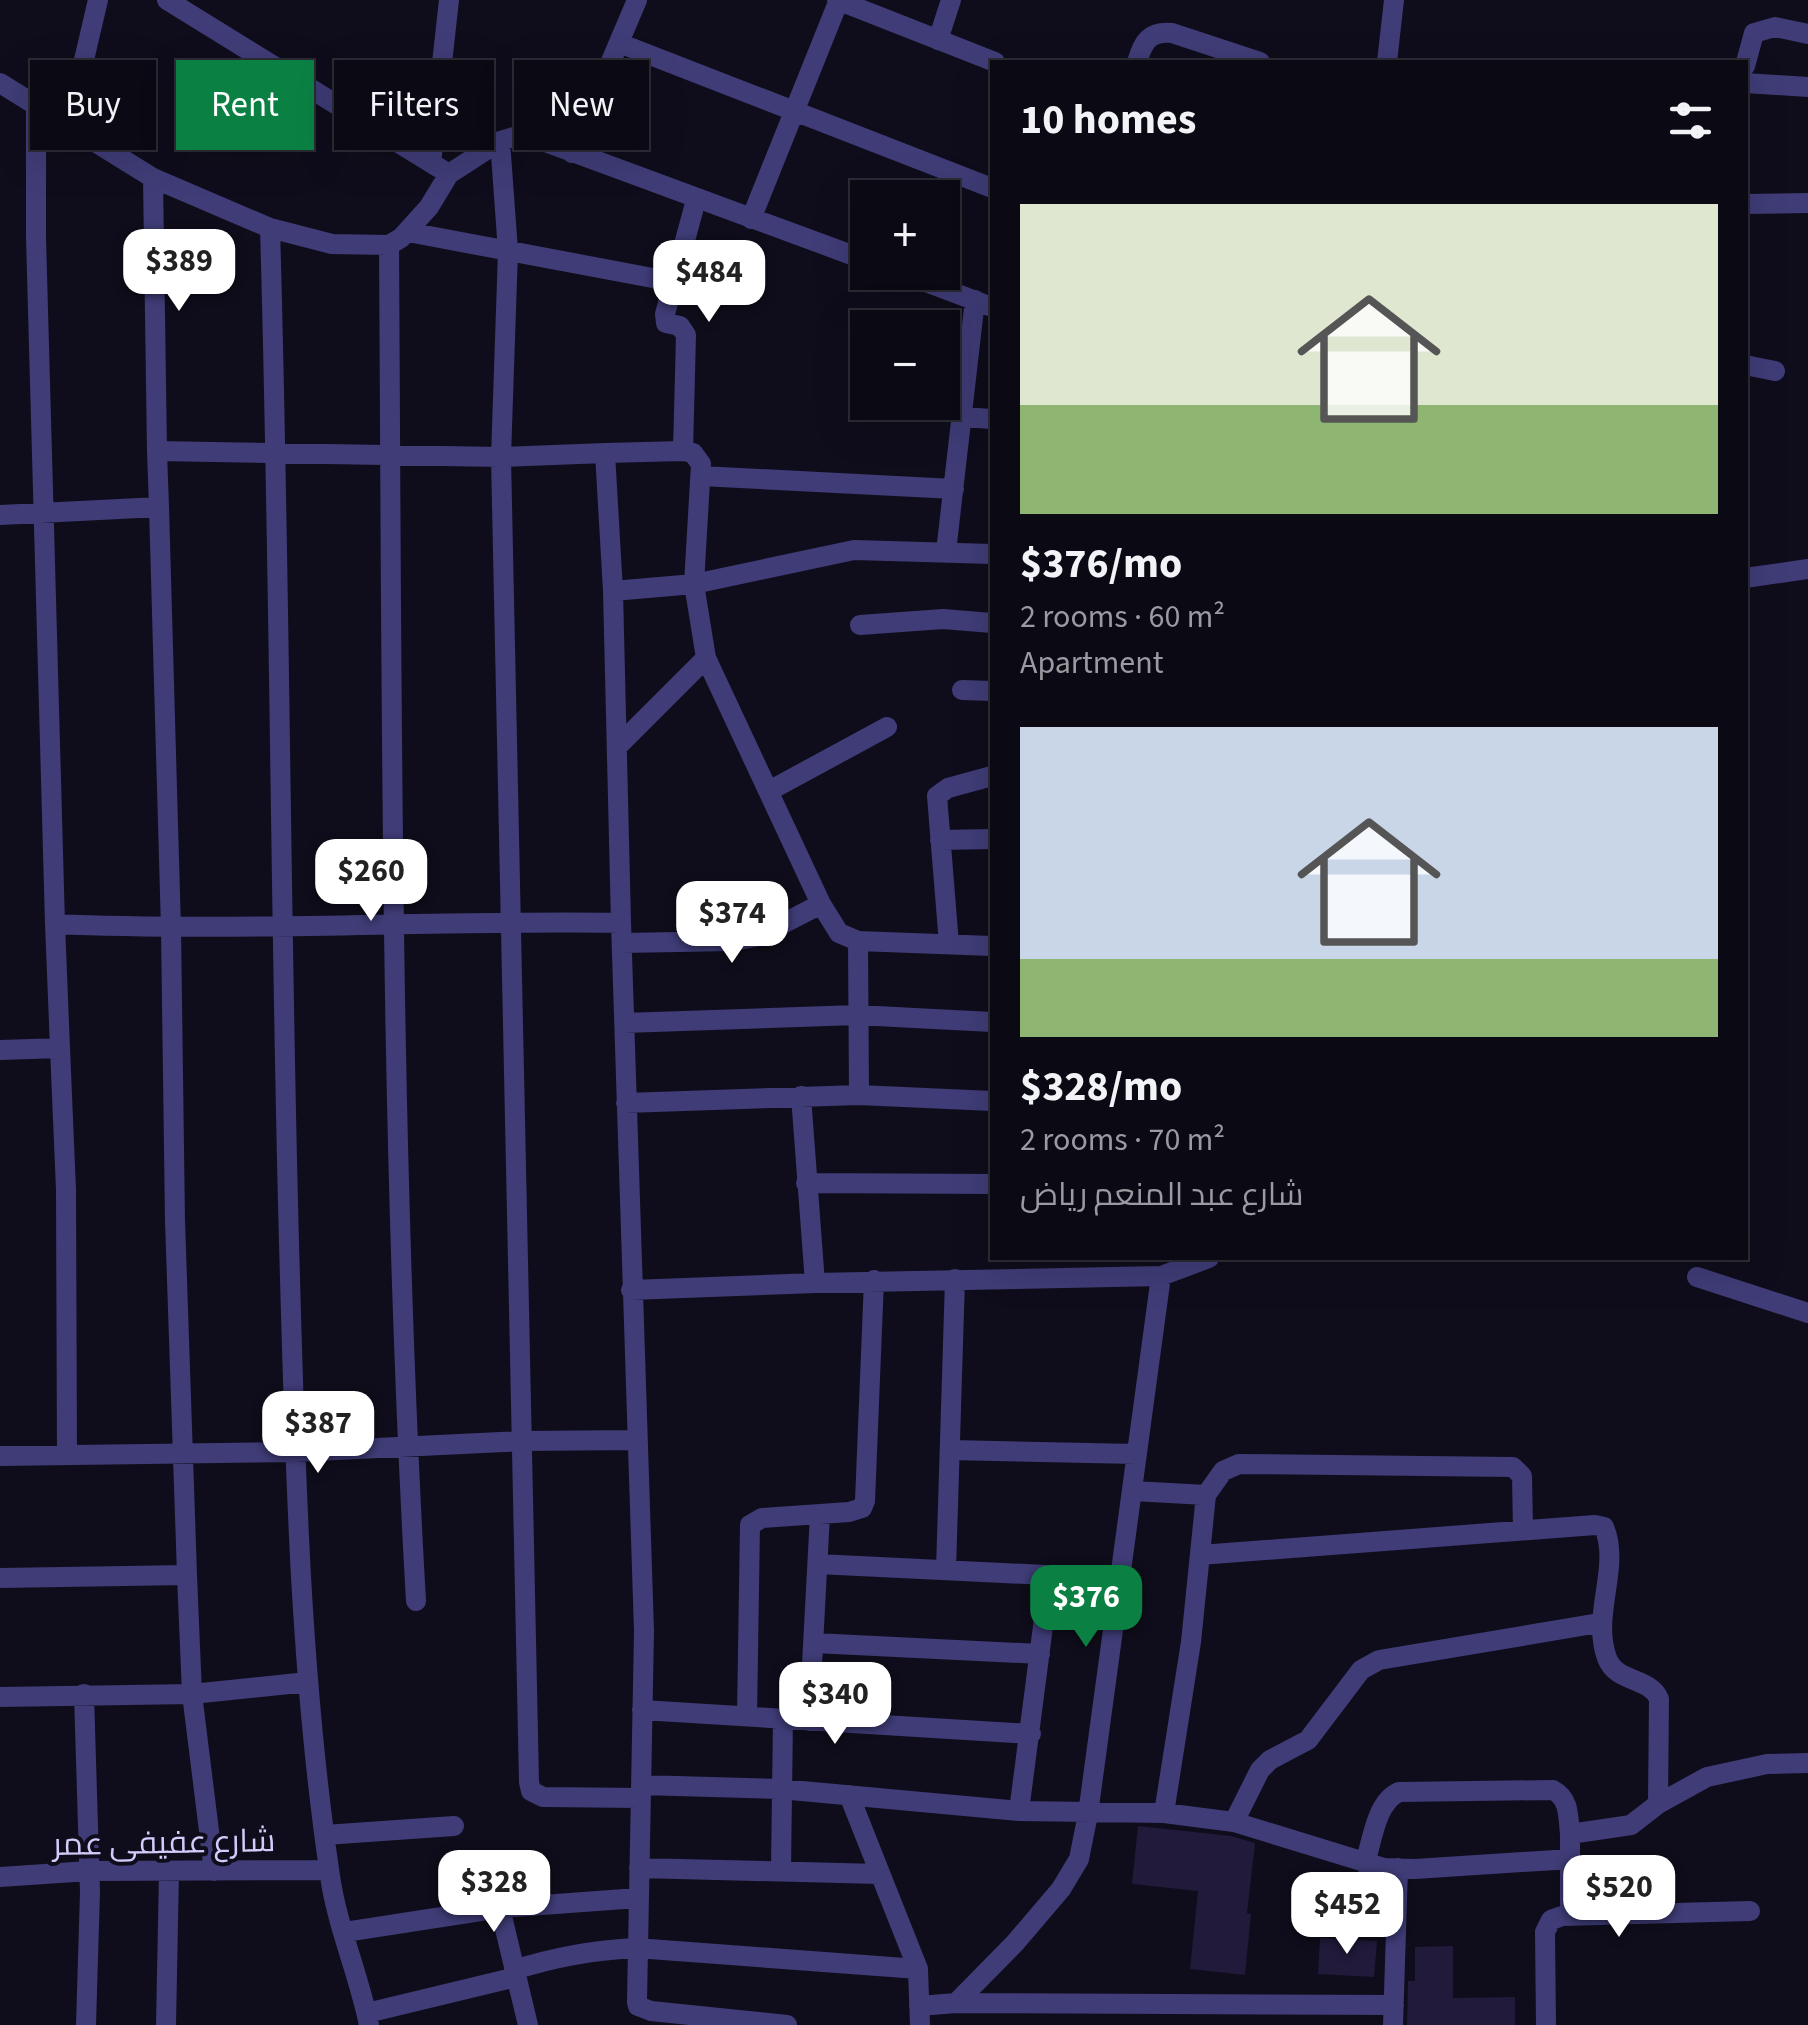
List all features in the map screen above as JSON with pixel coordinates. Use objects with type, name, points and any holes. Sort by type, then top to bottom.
[{"type":"street","points":[[84,60],[98,0]]},
{"type":"street","points":[[167,0],[440,168]]},
{"type":"street","points":[[109,150],[153,178],[270,228],[332,244],[389,245],[408,232],[440,168],[449,0]]},
{"type":"street","points":[[572,153],[638,0]]},
{"type":"street","points":[[751,219],[838,0],[991,60]]},
{"type":"street","points":[[938,40],[951,0]]},
{"type":"street","points":[[1388,60],[1394,0]]},
{"type":"street","points":[[1747,60],[1754,33],[1776,28],[1808,34]]},
{"type":"street","points":[[1138,60],[1142,45],[1160,32],[1254,60]]},
{"type":"street","points":[[619,43],[990,187]]},
{"type":"street","points":[[0,83],[30,101]]},
{"type":"street","points":[[1748,83],[1808,87]]},
{"type":"street","points":[[440,168],[500,140],[524,134],[850,255]]},
{"type":"street","points":[[500,140],[508,251],[501,456],[531,1791],[543,1797],[780,1789],[1019,1811],[1164,1813],[1234,1822],[1365,1864],[1398,1868],[1570,1860]]},
{"type":"street","points":[[37,150],[43,514],[66,1190],[66,1454]]},
{"type":"street","points":[[153,178],[156,452],[172,929],[182,1454],[192,1694],[214,1870]]},
{"type":"street","points":[[683,451],[686,335],[680,326],[668,324],[665,319],[696,200]]},
{"type":"street","points":[[1748,204],[1808,203]]},
{"type":"street","points":[[270,228],[280,926],[295,1452],[308,1682],[329,1870],[368,2019],[568,1955],[636,1948],[918,1969]]},
{"type":"street","points":[[408,232],[674,282]]},
{"type":"street","points":[[389,245],[396,925],[407,1446],[416,1601]]},
{"type":"street","points":[[946,552],[963,417],[984,303],[949,290]]},
{"type":"street","points":[[1748,366],[1775,372]]},
{"type":"street","points":[[963,417],[990,419]]},
{"type":"street","points":[[156,452],[501,456],[683,451],[698,456],[701,476],[694,584],[706,658],[822,904],[840,933],[858,941],[990,946]]},
{"type":"street","points":[[605,454],[644,1631],[638,2006],[650,2011],[786,2025]]},
{"type":"street","points":[[701,476],[954,489]]},
{"type":"street","points":[[0,515],[159,507]]},
{"type":"street","points":[[612,591],[694,584],[854,550],[990,554]]},
{"type":"street","points":[[1748,578],[1808,568]]},
{"type":"street","points":[[860,625],[943,619],[990,623]]},
{"type":"street","points":[[617,747],[706,658]]},
{"type":"street","points":[[962,690],[990,691]]},
{"type":"street","points":[[769,791],[887,727]]},
{"type":"street","points":[[949,944],[936,804],[941,791],[990,777]]},
{"type":"street","points":[[940,840],[990,839]]},
{"type":"street","points":[[55,924],[172,929],[513,922],[734,941],[759,936],[822,904]]},
{"type":"street","points":[[858,941],[859,1095]]},
{"type":"street","points":[[624,1024],[857,1014],[990,1022]]},
{"type":"street","points":[[0,1050],[60,1048]]},
{"type":"street","points":[[626,1102],[859,1095],[990,1101]]},
{"type":"street","points":[[801,1096],[815,1283]]},
{"type":"street","points":[[806,1183],[990,1184]]},
{"type":"street","points":[[631,1290],[1167,1268],[1201,1260]]},
{"type":"street","points":[[956,2003],[1015,1943],[1061,1889],[1079,1859],[1167,1268]]},
{"type":"street","points":[[1697,1277],[1808,1314]]},
{"type":"street","points":[[946,1570],[955,1278]]},
{"type":"street","points":[[747,1717],[750,1525],[762,1518],[856,1510],[865,1501],[874,1280]]},
{"type":"street","points":[[0,1456],[295,1452],[635,1440]]},
{"type":"street","points":[[950,1450],[1138,1454]]},
{"type":"street","points":[[1164,1813],[1191,1642],[1206,1495],[1223,1471],[1239,1464],[1513,1466],[1522,1476],[1524,1530]]},
{"type":"street","points":[[1133,1491],[1206,1495]]},
{"type":"street","points":[[809,1721],[820,1514]]},
{"type":"street","points":[[1200,1555],[1604,1526],[1610,1545],[1599,1623],[1607,1659],[1614,1670],[1655,1691],[1659,1699],[1658,1804]]},
{"type":"street","points":[[818,1564],[1045,1575],[1048,1588],[1019,1811]]},
{"type":"street","points":[[0,1578],[187,1575]]},
{"type":"street","points":[[1234,1822],[1260,1770],[1270,1760],[1308,1740],[1361,1670],[1378,1660],[1599,1623]]},
{"type":"street","points":[[814,1643],[1040,1654]]},
{"type":"street","points":[[0,1696],[192,1694],[308,1682]]},
{"type":"street","points":[[84,1694],[89,1872],[86,2025]]},
{"type":"street","points":[[642,1710],[1031,1734]]},
{"type":"street","points":[[781,1869],[783,1719]]},
{"type":"street","points":[[1570,1834],[1630,1825],[1658,1804],[1708,1778],[1767,1764],[1808,1763]]},
{"type":"street","points":[[1365,1864],[1388,1796],[1399,1792],[1553,1790],[1567,1803],[1570,1916]]},
{"type":"street","points":[[848,1795],[918,1969],[920,2016],[956,2003],[1394,2015],[1398,1868]]},
{"type":"street","points":[[325,1835],[454,1826]]},
{"type":"street","points":[[639,1868],[879,1874]]},
{"type":"street","name":"شارع عفيفى عمر","points":[[0,1877],[89,1872],[329,1870]]},
{"type":"street","points":[[166,2025],[169,1871]]},
{"type":"street","points":[[345,1932],[500,1908],[638,1898]]},
{"type":"street","points":[[500,1908],[528,2025]]},
{"type":"street","points":[[1546,2025],[1545,1932],[1550,1920],[1570,1916],[1750,1911]]},
{"type":"building","points":[[1138,1826],[1231,1836],[1255,1843],[1245,1975],[1190,1969],[1198,1891],[1132,1884]]},
{"type":"building","points":[[1320,1938],[1377,1941],[1374,1977],[1318,1974]]},
{"type":"building","points":[[1453,1946],[1453,1998],[1515,1997],[1515,2025],[1407,2025],[1408,1981],[1415,1981],[1415,1947]]}]
